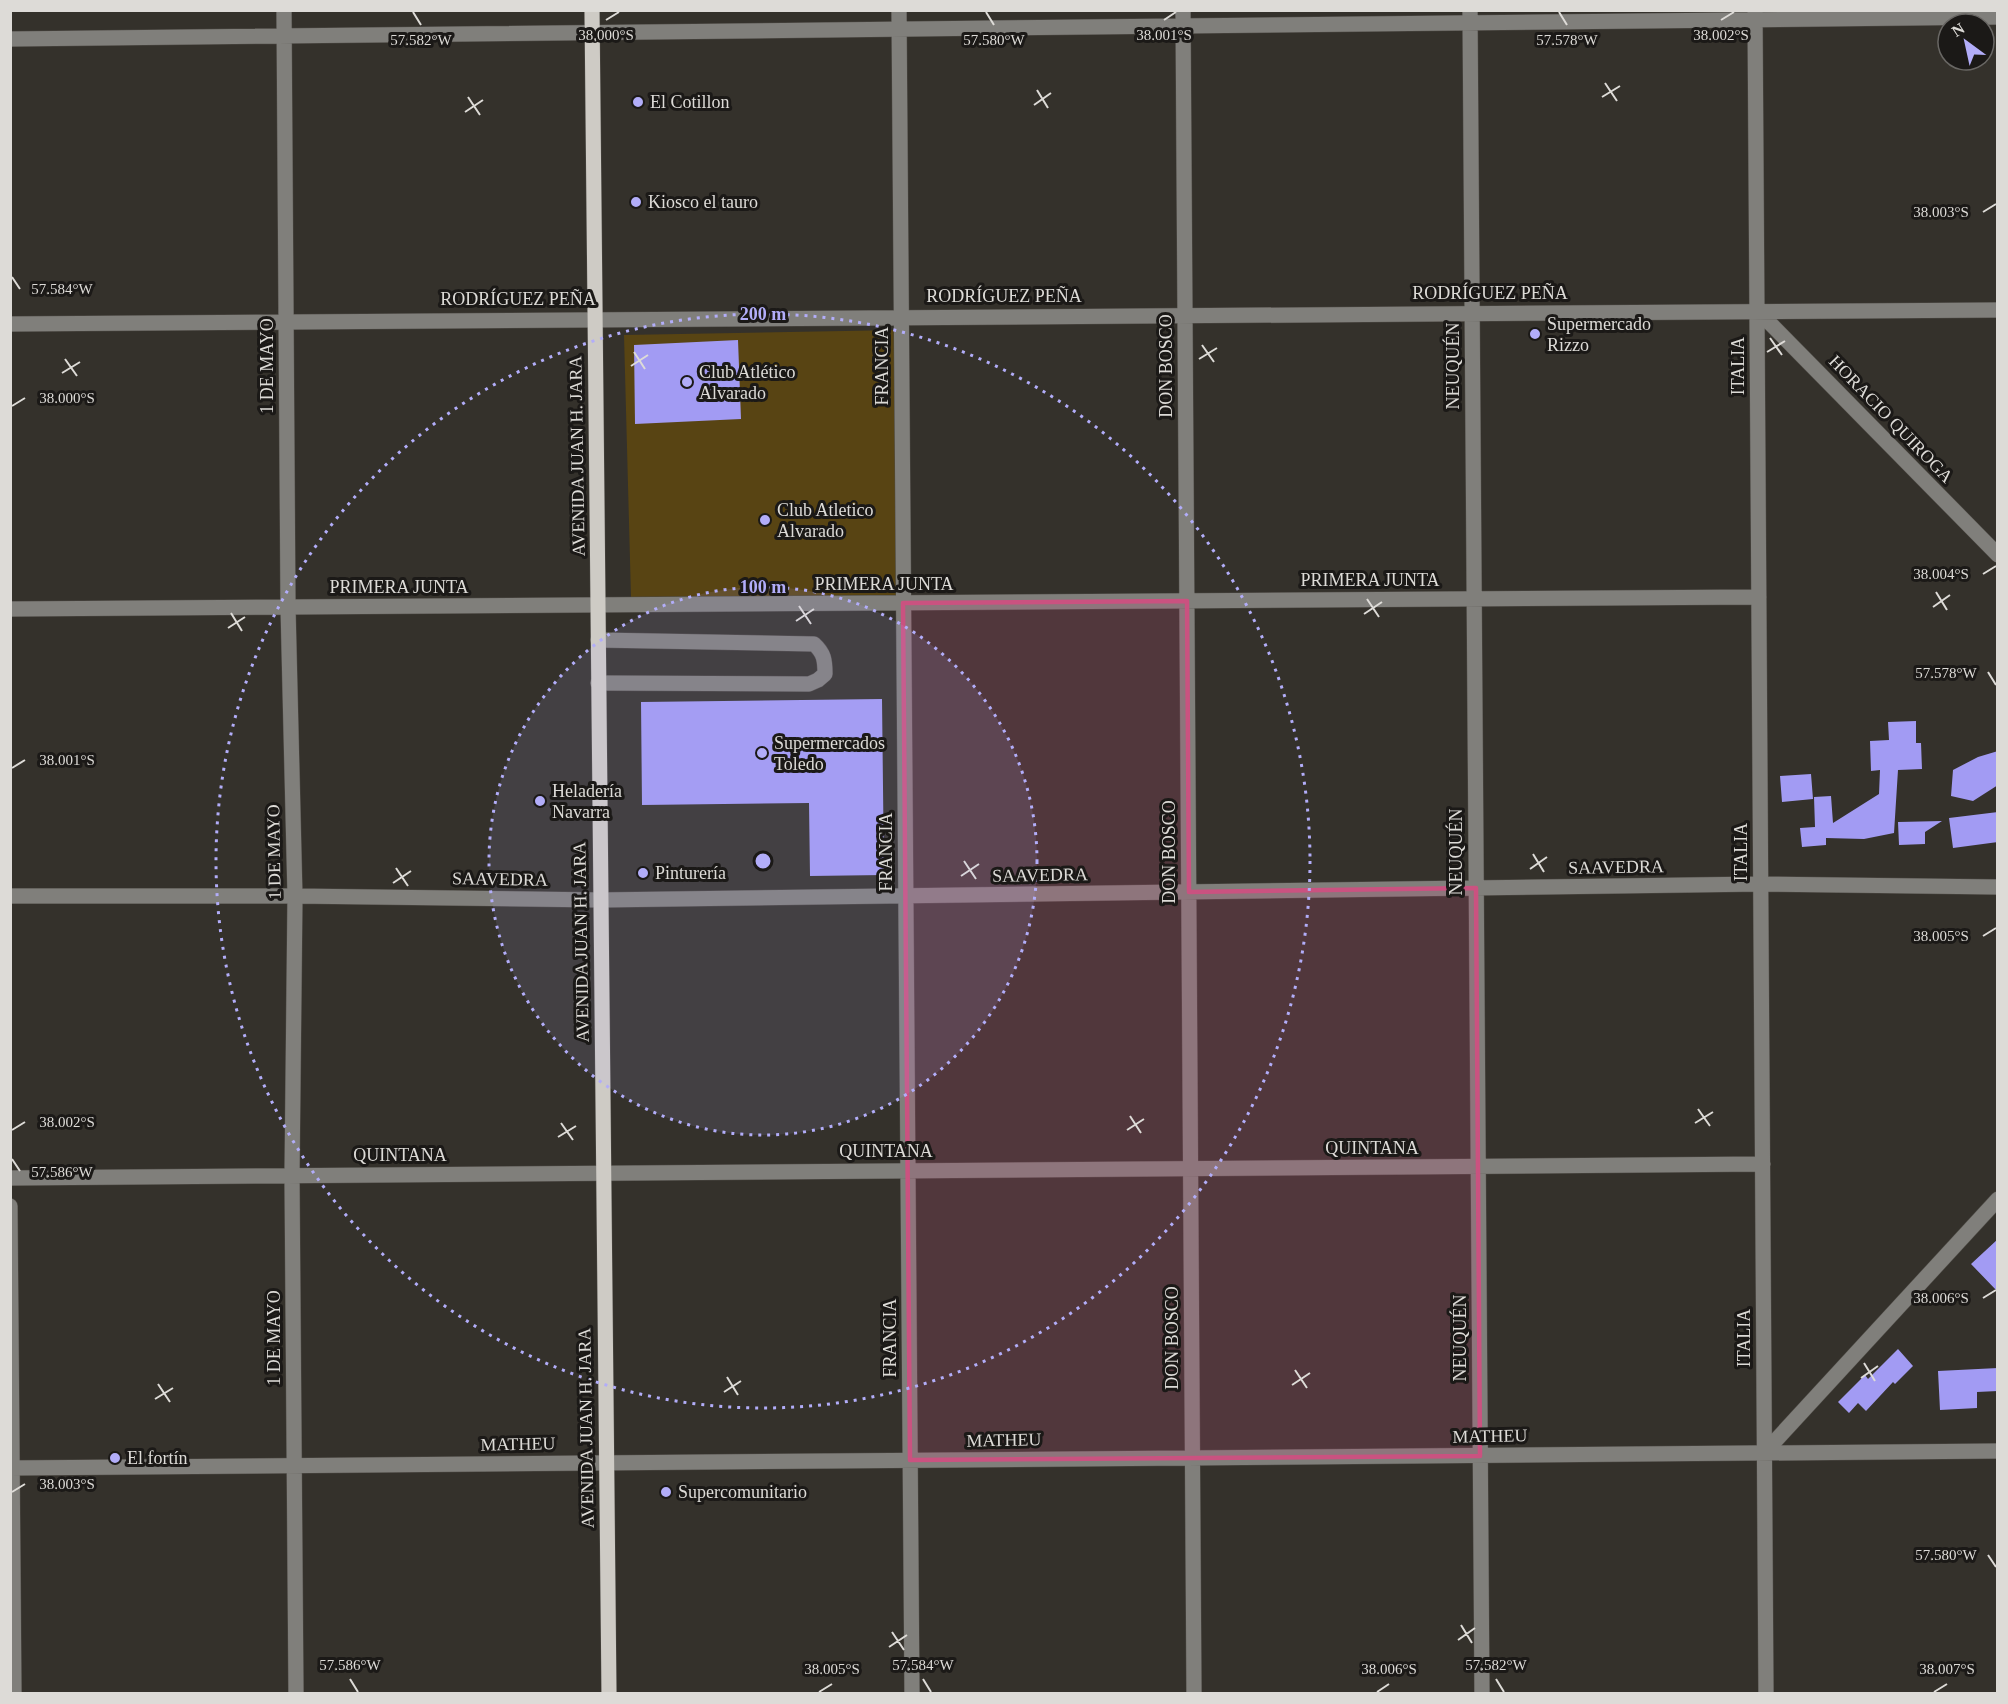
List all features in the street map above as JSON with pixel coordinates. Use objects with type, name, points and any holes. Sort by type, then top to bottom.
[{"type":"main road","name":"AVENIDA JUAN H. JARA","points":[[592,10],[609,1694]]},
{"type":"street","name":"1 DE MAYO","points":[[284,10],[288,607],[295,896],[292,1176],[296,1694]]},
{"type":"street","name":"FRANCIA","points":[[899,10],[912,1694]]},
{"type":"street","points":[[10,39],[899,29],[1183,18],[1755,15],[1998,17]]},
{"type":"street","name":"ITALIA","points":[[1755,15],[1766,1694]]},
{"type":"street","name":"NEUQUÉN","points":[[1470,16],[1482,1694]]},
{"type":"street","name":"DON BOSCO","points":[[1183,18],[1194,1694]]},
{"type":"street","name":"HORACIO QUIROGA","points":[[1757,310],[1998,555]]},
{"type":"street","name":"RODRÍGUEZ PEÑA","points":[[10,324],[595,318],[1998,310]]},
{"type":"street","name":"PRIMERA JUNTA","points":[[10,609],[1759,597]]},
{"type":"street","points":[[598,640],[814,644],[825,658],[825,674],[809,684],[598,683]]},
{"type":"street","name":"SAAVEDRA","points":[[10,896],[295,896],[600,900],[1761,884],[1998,887]]},
{"type":"street","name":"QUINTANA","points":[[10,1178],[1762,1164]]},
{"type":"street","points":[[1765,1452],[1998,1199]]},
{"type":"street","points":[[10,1206],[14,1694]]},
{"type":"street","name":"MATHEU","points":[[11,1468],[1998,1451]]},
{"type":"highlighted area","points":[[1187,601],[1189,892],[1476,888],[1480,1456],[910,1460],[903,603]]},
{"type":"shaded area","name":"Club Atletico Alvarado","points":[[899,330],[901,596],[631,597],[624,335]]},
{"type":"building","name":"Club Atlético Alvarado","points":[[738,340],[741,419],[635,424],[634,345]]},
{"type":"building","name":"Supermercados Toledo","points":[[882,699],[884,875],[810,876],[809,803],[642,805],[641,702]]},
{"type":"building","points":[[1916,721],[1916,743],[1921,743],[1922,769],[1898,770],[1894,833],[1864,839],[1826,838],[1826,845],[1802,847],[1800,828],[1815,827],[1814,797],[1831,796],[1833,823],[1879,794],[1880,770],[1871,771],[1870,741],[1889,740],[1888,722]]},
{"type":"building","points":[[1998,751],[1998,785],[1973,801],[1951,796],[1953,770],[1978,757]]},
{"type":"building","points":[[1811,774],[1813,799],[1782,802],[1780,776]]},
{"type":"building","points":[[1998,812],[1998,842],[1953,848],[1949,818]]},
{"type":"building","points":[[1942,821],[1925,832],[1925,844],[1899,845],[1898,822]]},
{"type":"building","points":[[1998,1239],[1998,1292],[1971,1264]]},
{"type":"building","points":[[1898,1349],[1913,1366],[1895,1384],[1893,1382],[1866,1411],[1858,1403],[1849,1413],[1838,1402],[1865,1375],[1868,1379]]},
{"type":"building","points":[[1998,1368],[1998,1391],[1977,1392],[1977,1408],[1940,1410],[1938,1371]]},
{"type":"place","name":"El Cotillon","points":[[638,102]]},
{"type":"place","name":"Kiosco el tauro","points":[[636,202]]},
{"type":"place","name":"Supermercado Rizzo","points":[[1535,334]]},
{"type":"place","name":"Club Atlético Alvarado","points":[[687,382]]},
{"type":"place","name":"Club Atletico Alvarado","points":[[765,520]]},
{"type":"place","name":"Supermercados Toledo","points":[[762,753]]},
{"type":"place","name":"Heladería Navarra","points":[[540,801]]},
{"type":"place","name":"Pinturería","points":[[643,873]]},
{"type":"place","name":"El fortín","points":[[115,1458]]},
{"type":"place","name":"Supercomunitario","points":[[666,1492]]}]
